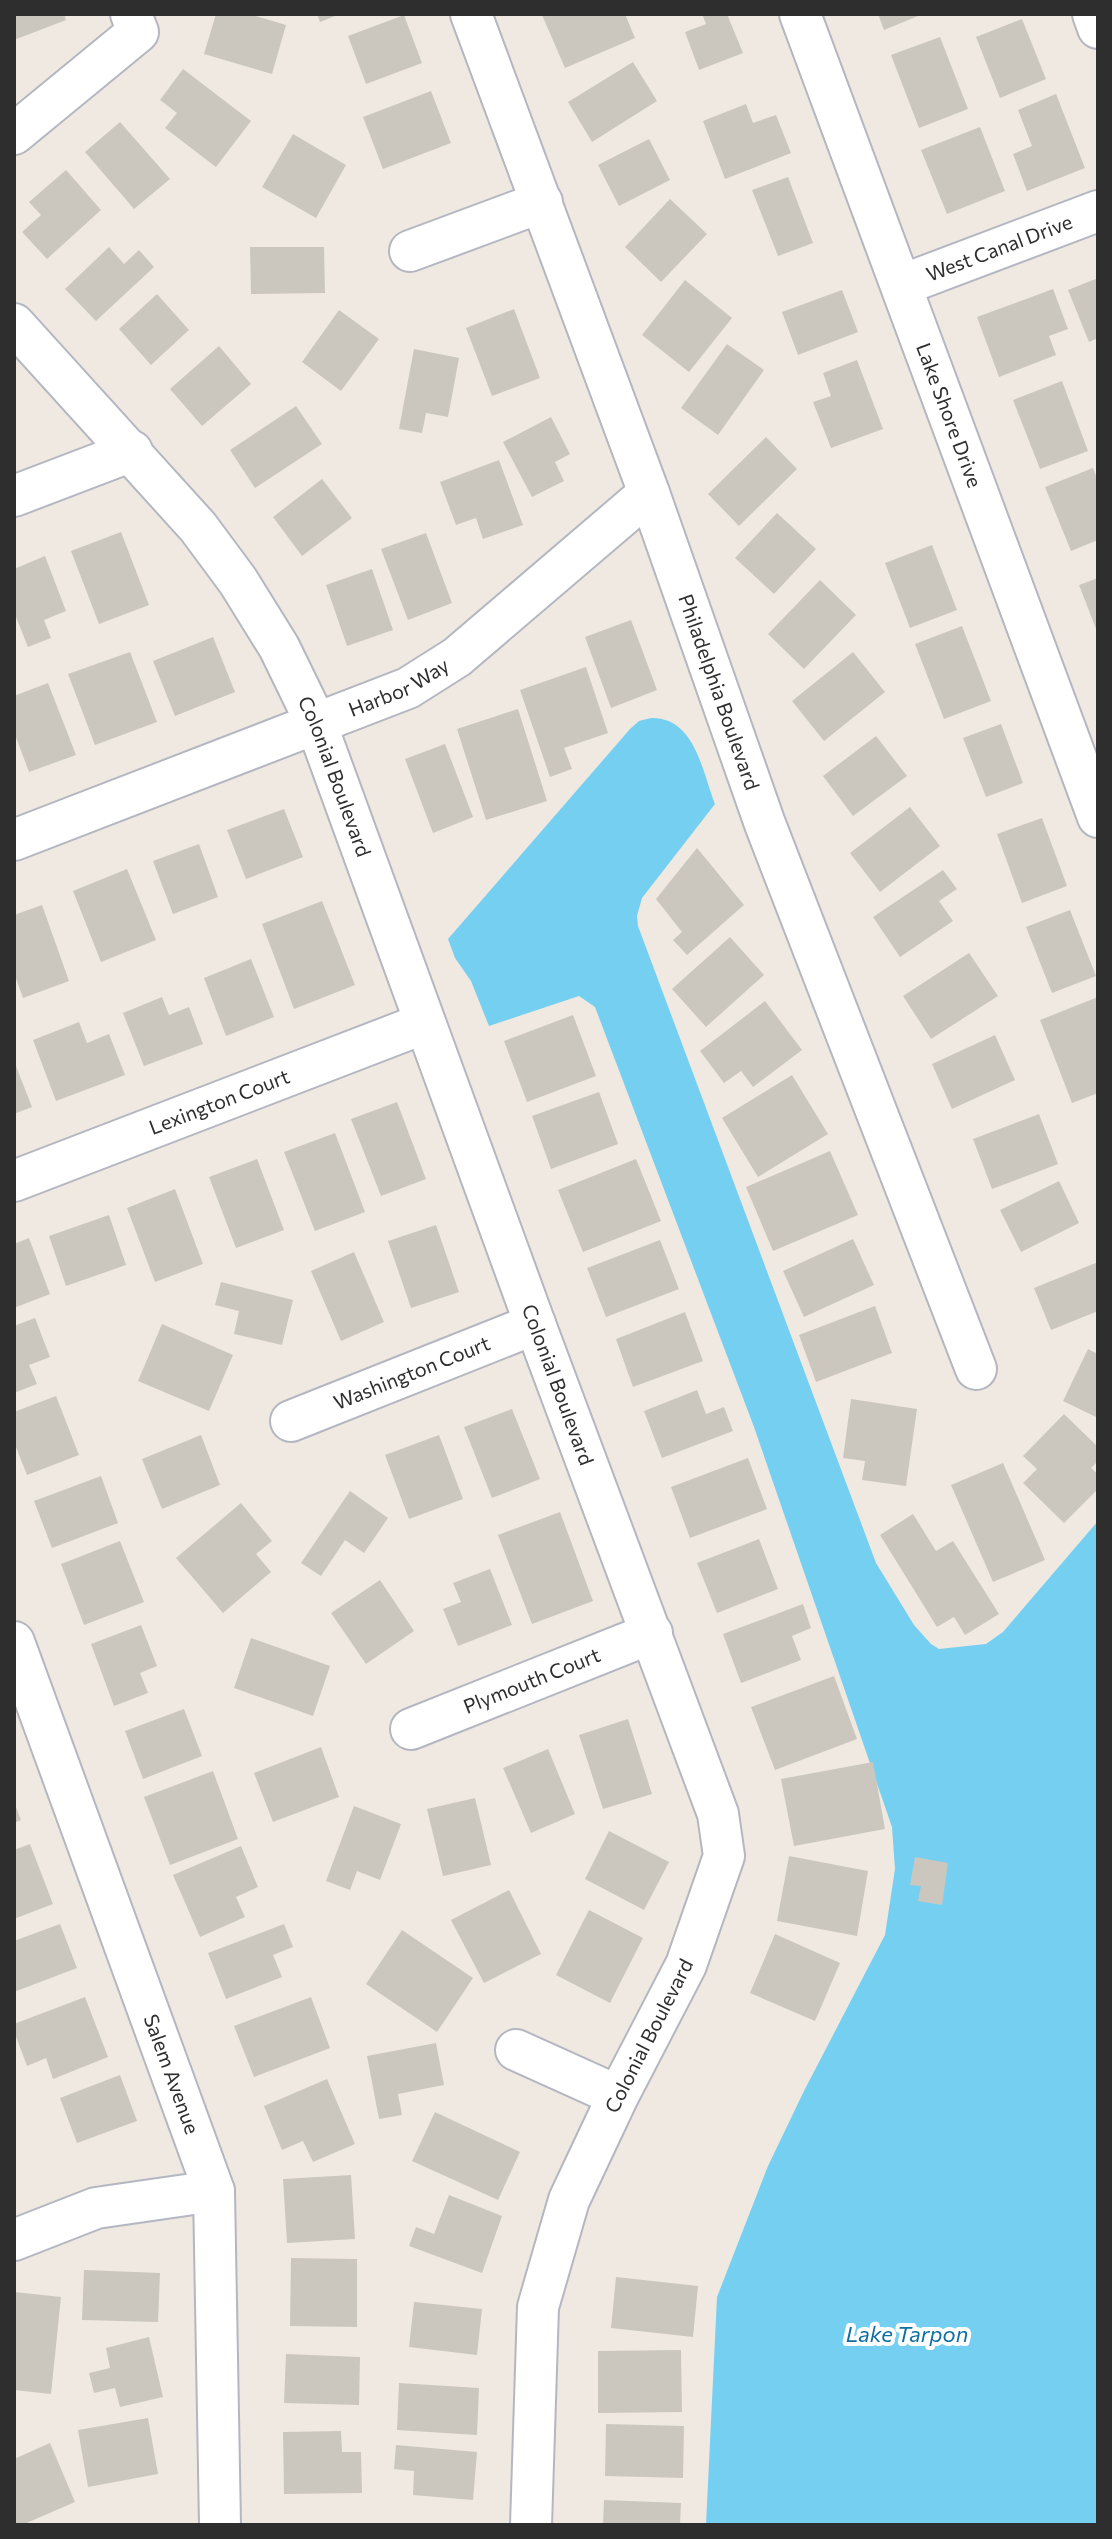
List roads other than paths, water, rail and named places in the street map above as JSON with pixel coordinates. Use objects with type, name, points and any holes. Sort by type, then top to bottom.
[{"type":"street","points":[[14,134],[138,32],[131,14]]},
{"type":"street","name":"Philadelphia Boulevard","points":[[471,14],[649,493],[765,824],[976,1369]]},
{"type":"street","name":"Lake Shore Drive","points":[[800,14],[1098,817]]},
{"type":"street","points":[[1093,14],[1098,28]]},
{"type":"street","points":[[410,251],[542,202]]},
{"type":"street","name":"West Canal Drive","points":[[902,285],[1098,211]]},
{"type":"street","name":"Colonial Boulevard","points":[[14,324],[198,527],[238,581],[279,647],[316,723],[718,1814],[724,1856],[686,1965],[618,2096],[569,2200],[538,2307],[531,2525]]},
{"type":"street","points":[[14,496],[132,451]]},
{"type":"street","name":"Harbor Way","points":[[14,840],[408,688],[457,657],[649,493]]},
{"type":"street","name":"Lexington Court","points":[[14,1181],[425,1023]]},
{"type":"street","name":"Washington Court","points":[[291,1421],[535,1324]]},
{"type":"street","name":"Plymouth Court","points":[[411,1729],[652,1633]]},
{"type":"street","name":"Salem Avenue","points":[[14,1642],[214,2191],[220,2525]]},
{"type":"street","points":[[516,2050],[618,2096]]},
{"type":"street","points":[[14,2240],[96,2208],[214,2191]]},
{"type":"water","name":"Lake Tarpon","points":[[651,718],[678,726],[687,736],[701,762],[715,804],[642,898],[637,916],[638,926],[876,1563],[914,1625],[931,1644],[939,1649],[986,1644],[1003,1632],[1098,1521],[1098,2525],[706,2525],[717,2297],[768,2166],[885,1935],[895,1869],[892,1827],[754,1427],[595,1007],[579,996],[489,1026],[471,981],[455,958],[448,939],[630,729],[639,721]]}]
